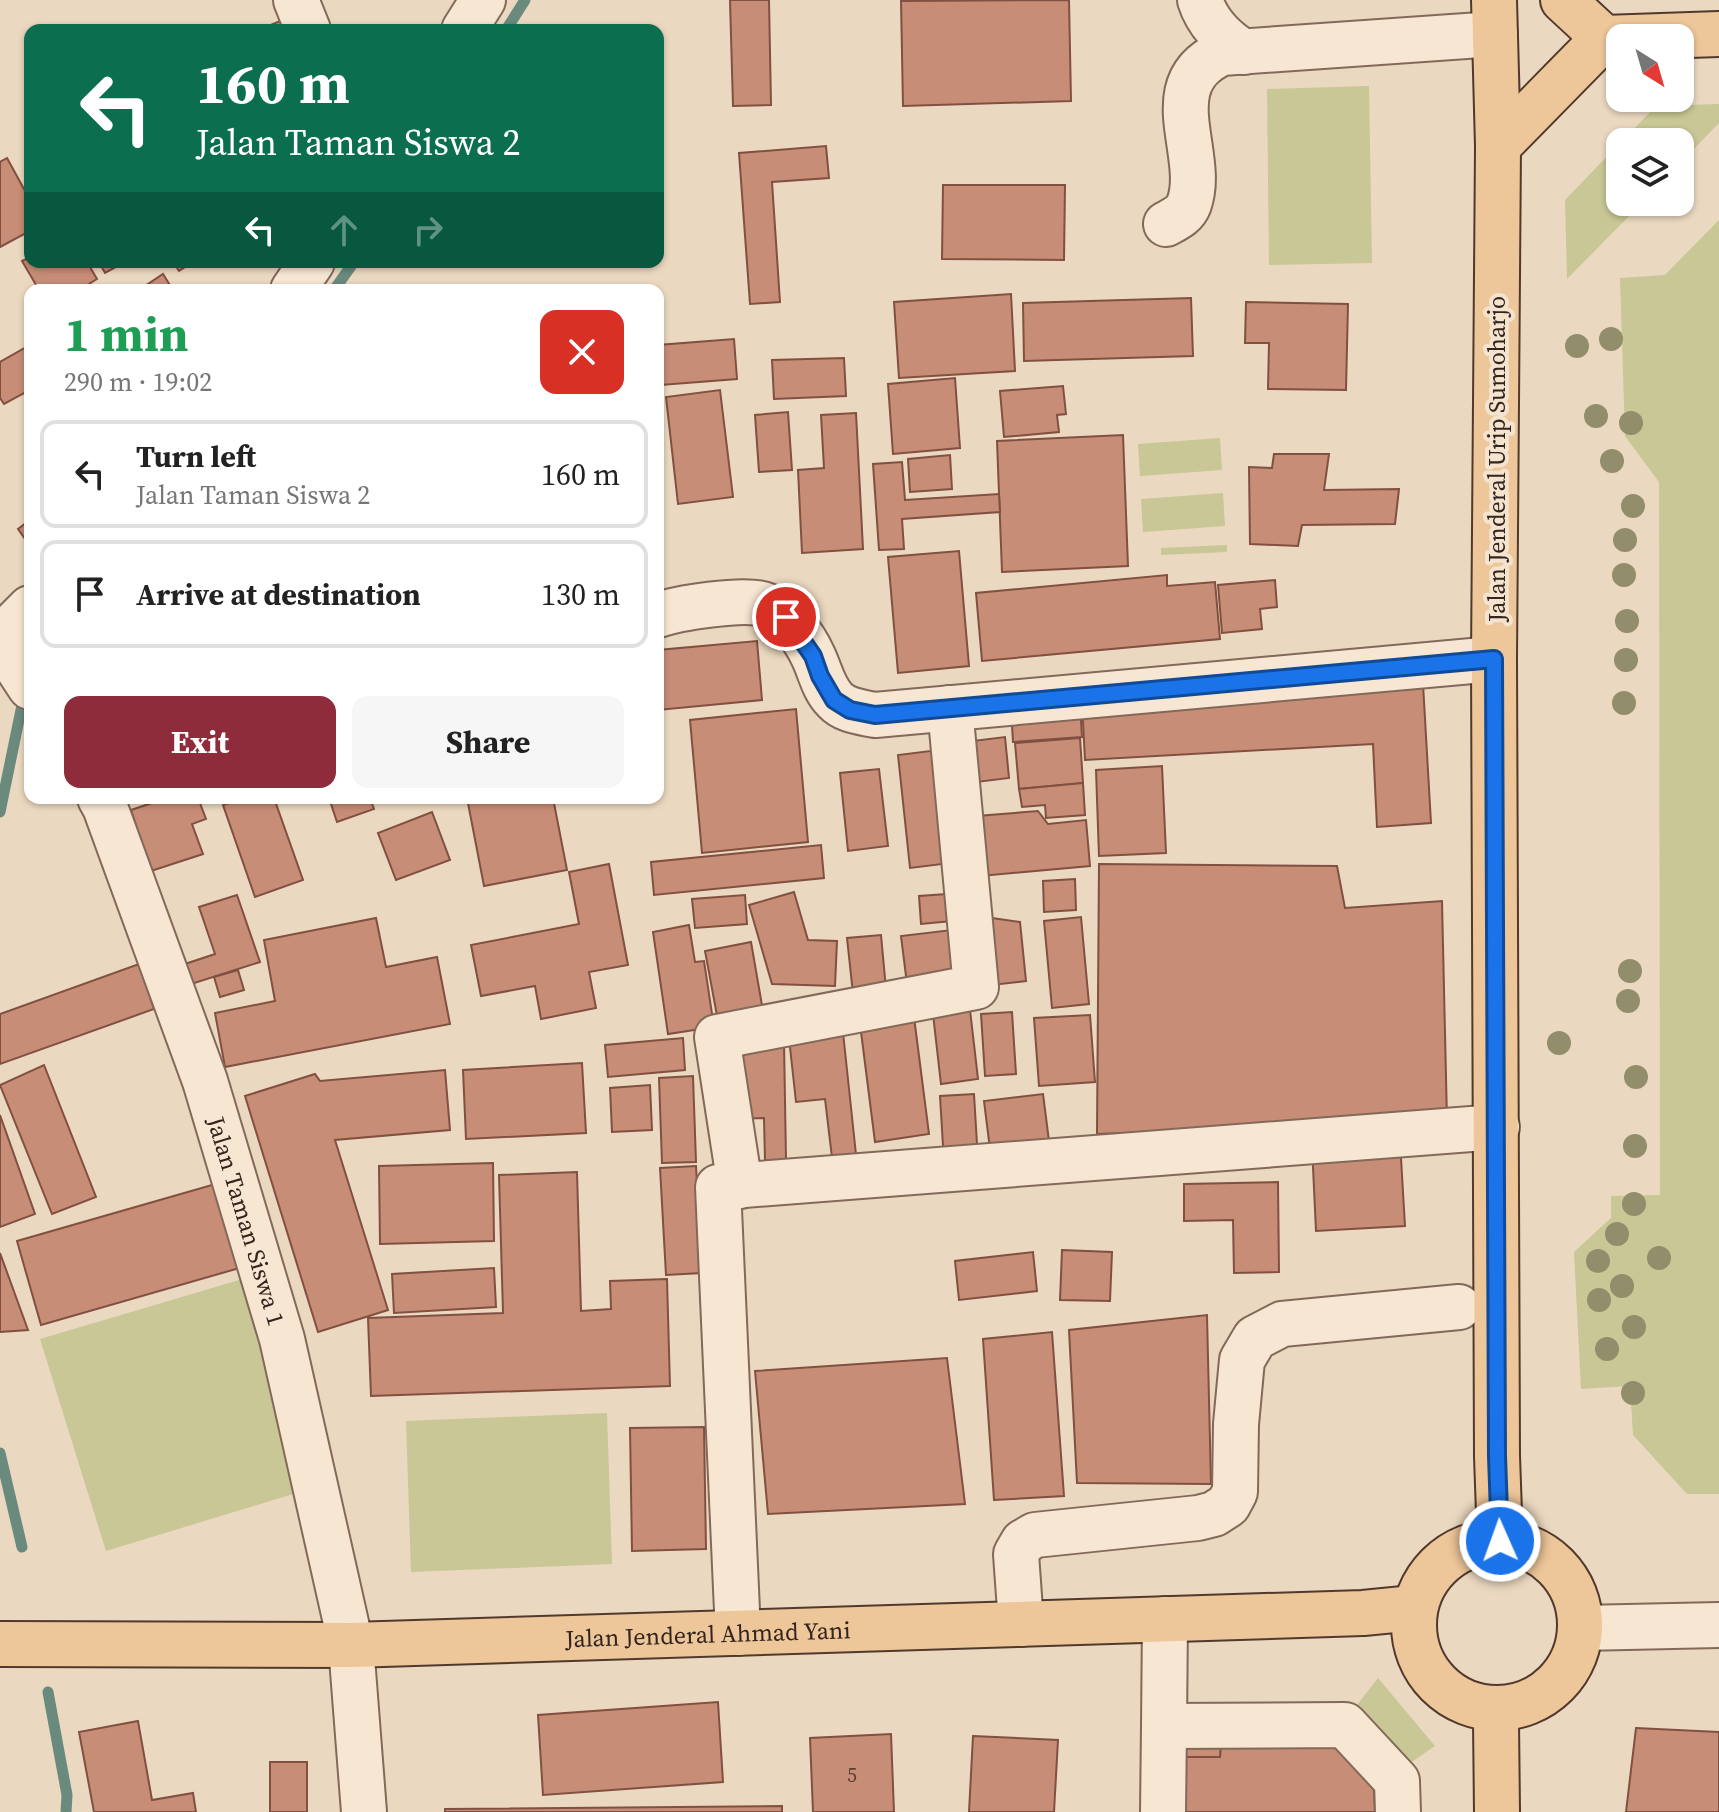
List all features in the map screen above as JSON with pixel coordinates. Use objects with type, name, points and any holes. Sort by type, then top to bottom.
[{"type":"main road","points":[[1563,0],[1604,38]]},
{"type":"main road","name":"Jalan Jenderal Urip Sumoharjo","points":[[1495,17],[1498,146],[1494,659],[1497,1456],[1500,1541]]},
{"type":"main road","points":[[1498,146],[1604,38],[1719,34]]},
{"type":"main road","points":[[1500,1541],[1525,1546],[1548,1559],[1566,1578],[1577,1602],[1581,1628],[1576,1653],[1564,1674],[1546,1692],[1524,1704],[1499,1709],[1457,1699],[1439,1686],[1425,1669],[1416,1649],[1414,1608],[1424,1584],[1438,1566],[1456,1552],[1477,1544],[1500,1541]]},
{"type":"main road","name":"Jalan Jenderal Ahmad Yani","points":[[0,1644],[351,1645],[1363,1613],[1414,1608]]},
{"type":"main road","points":[[1497,1812],[1496,1722],[1499,1709]]},
{"type":"street","points":[[296,0],[306,24]]},
{"type":"street","points":[[468,24],[483,0]]},
{"type":"street","points":[[1200,0],[1210,21],[1231,44],[1244,52]]},
{"type":"street","points":[[1166,224],[1189,206],[1192,184],[1185,119],[1186,93],[1209,59],[1222,53],[1495,17]]},
{"type":"street","points":[[664,613],[677,608],[762,604],[786,617],[813,656],[834,700],[850,710],[875,715],[1494,659]]},
{"type":"street","points":[[24,614],[0,640],[24,678]]},
{"type":"street","points":[[740,1186],[717,1037],[976,987],[950,708]]},
{"type":"street","name":"Jalan Taman Siswa 1","points":[[113,804],[205,1081],[282,1339],[351,1645],[364,1812]]},
{"type":"street","points":[[738,1633],[718,1187],[1497,1127]]},
{"type":"street","points":[[1021,1624],[1016,1554],[1023,1542],[1035,1535],[1198,1518],[1214,1514],[1228,1505],[1235,1492],[1236,1424],[1242,1360],[1255,1338],[1282,1324],[1459,1307]]},
{"type":"street","points":[[1163,1812],[1165,1619]]},
{"type":"street","points":[[1581,1628],[1719,1625]]},
{"type":"street","points":[[1164,1726],[1345,1725],[1397,1781],[1398,1812]]},
{"type":"shaded area","points":[[1369,86],[1372,263],[1269,265],[1267,89]]},
{"type":"shaded area","points":[[1719,104],[1719,123],[1694,149],[1694,128],[1635,128],[1650,112],[1694,112],[1694,105]]},
{"type":"shaded area","points":[[1606,158],[1606,216],[1629,216],[1567,279],[1565,200]]},
{"type":"shaded area","points":[[1719,220],[1719,1494],[1687,1494],[1633,1435],[1630,1386],[1581,1389],[1574,1252],[1611,1218],[1611,1196],[1660,1195],[1659,482],[1625,436],[1620,278],[1665,275]]},
{"type":"shaded area","points":[[1220,438],[1222,470],[1140,476],[1138,444]]},
{"type":"shaded area","points":[[1223,493],[1225,526],[1143,532],[1141,499]]},
{"type":"shaded area","points":[[1227,545],[1227,552],[1161,555],[1161,548]]},
{"type":"shaded area","points":[[256,1275],[303,1491],[106,1551],[40,1339]]},
{"type":"shaded area","points":[[607,1413],[612,1564],[411,1572],[406,1421]]},
{"type":"shaded area","points":[[1378,1678],[1435,1746],[1397,1772],[1343,1723]]},
{"type":"building","points":[[730,0],[769,0],[771,105],[733,106]]},
{"type":"building","points":[[1069,0],[1071,101],[903,106],[901,1]]},
{"type":"building","points":[[826,146],[829,178],[772,182],[780,302],[750,304],[739,153]]},
{"type":"building","points":[[7,158],[24,189],[24,234],[0,247],[0,162]]},
{"type":"building","points":[[943,185],[1065,185],[1064,260],[942,259]]},
{"type":"building","points":[[26,268],[91,268],[97,279],[89,284],[35,284]]},
{"type":"building","points":[[163,274],[169,284],[148,284]]},
{"type":"building","points":[[1011,294],[1015,371],[899,378],[894,302]]},
{"type":"building","points":[[1191,298],[1193,356],[1024,361],[1023,303]]},
{"type":"building","points":[[1246,302],[1348,304],[1346,390],[1268,389],[1269,343],[1245,343]]},
{"type":"building","points":[[734,339],[737,379],[664,385],[664,345]]},
{"type":"building","points":[[24,348],[24,393],[4,404],[0,398],[0,362]]},
{"type":"building","points":[[844,358],[846,396],[774,399],[772,360]]},
{"type":"building","points":[[955,378],[960,448],[893,454],[888,384]]},
{"type":"building","points":[[1063,386],[1066,414],[1057,415],[1059,432],[1004,437],[1000,391]]},
{"type":"building","points":[[720,390],[733,497],[678,504],[666,397]]},
{"type":"building","points":[[788,412],[792,470],[759,472],[755,415]]},
{"type":"building","points":[[856,413],[863,549],[802,553],[798,470],[824,468],[821,415]]},
{"type":"building","points":[[1123,435],[1128,566],[1002,572],[997,441]]},
{"type":"building","points":[[1274,454],[1329,454],[1324,490],[1399,489],[1395,524],[1302,525],[1298,546],[1250,544],[1249,467],[1272,468]]},
{"type":"building","points":[[950,455],[952,489],[910,492],[908,459]]},
{"type":"building","points":[[902,462],[905,500],[999,494],[1000,512],[902,519],[904,549],[879,550],[873,464]]},
{"type":"building","points":[[959,551],[969,666],[898,673],[888,557]]},
{"type":"building","points":[[1167,575],[1167,586],[1215,582],[1220,639],[982,661],[976,593]]},
{"type":"building","points":[[1275,580],[1277,607],[1260,609],[1262,629],[1222,633],[1218,585]]},
{"type":"building","points":[[757,641],[762,700],[664,709],[664,649]]},
{"type":"building","points":[[1423,684],[1431,823],[1377,827],[1373,744],[1085,760],[1082,703]]},
{"type":"building","points":[[1080,704],[1082,737],[1013,742],[1011,709]]},
{"type":"building","points":[[796,709],[808,842],[702,853],[690,720]]},
{"type":"building","points":[[1005,737],[1009,778],[961,784],[956,743]]},
{"type":"building","points":[[1080,738],[1083,783],[1019,789],[1015,743]]},
{"type":"building","points":[[938,750],[951,863],[910,868],[898,755]]},
{"type":"building","points":[[1162,766],[1166,853],[1099,856],[1096,770]]},
{"type":"building","points":[[879,769],[888,846],[848,851],[840,773]]},
{"type":"building","points":[[1083,783],[1085,815],[1046,818],[1045,805],[1022,807],[1019,789]]},
{"type":"building","points":[[149,804],[200,804],[206,819],[192,824],[203,854],[151,871],[131,810]]},
{"type":"building","points":[[276,804],[303,880],[255,897],[223,805]]},
{"type":"building","points":[[331,804],[372,804],[374,809],[337,822]]},
{"type":"building","points":[[468,804],[554,804],[567,870],[484,886]]},
{"type":"building","points":[[1038,811],[1048,824],[1086,820],[1090,866],[981,876],[977,816]]},
{"type":"building","points":[[432,812],[450,860],[396,880],[378,833]]},
{"type":"building","points":[[821,845],[824,878],[654,895],[651,862]]},
{"type":"building","points":[[609,864],[628,965],[589,972],[596,1008],[541,1019],[535,986],[481,996],[471,945],[579,924],[569,872]]},
{"type":"building","points":[[1099,864],[1337,866],[1345,908],[1442,901],[1447,1121],[1097,1134]]},
{"type":"building","points":[[1075,879],[1076,910],[1044,912],[1043,881]]},
{"type":"building","points":[[794,892],[808,940],[837,941],[835,986],[772,984],[749,905]]},
{"type":"building","points":[[961,893],[963,920],[921,924],[919,896]]},
{"type":"building","points":[[237,895],[260,962],[185,986],[179,966],[215,954],[199,907]]},
{"type":"building","points":[[745,895],[747,924],[695,928],[692,899]]},
{"type":"building","points":[[985,917],[1020,922],[1026,981],[992,985]]},
{"type":"building","points":[[1081,917],[1089,1004],[1052,1008],[1044,921]]},
{"type":"building","points":[[376,918],[386,967],[437,957],[450,1024],[225,1067],[215,1013],[275,1001],[264,940]]},
{"type":"building","points":[[689,925],[695,962],[704,961],[714,1027],[668,1034],[653,932]]},
{"type":"building","points":[[960,929],[965,978],[907,984],[901,936]]},
{"type":"building","points":[[881,935],[887,1000],[854,1003],[847,938]]},
{"type":"building","points":[[751,942],[763,1011],[718,1021],[705,951]]},
{"type":"building","points":[[139,964],[154,1009],[0,1064],[0,1014]]},
{"type":"building","points":[[238,970],[244,990],[220,997],[214,977]]},
{"type":"building","points":[[970,1010],[978,1079],[941,1084],[933,1014]]},
{"type":"building","points":[[1012,1012],[1016,1074],[985,1076],[981,1014]]},
{"type":"building","points":[[1090,1015],[1095,1082],[1039,1086],[1034,1018]]},
{"type":"building","points":[[914,1017],[929,1134],[875,1142],[860,1024]]},
{"type":"building","points":[[842,1023],[857,1164],[833,1166],[825,1099],[796,1102],[788,1029]]},
{"type":"building","points":[[683,1038],[685,1070],[608,1077],[605,1045]]},
{"type":"building","points":[[784,1042],[786,1160],[765,1160],[764,1118],[735,1119],[733,1043]]},
{"type":"building","points":[[582,1063],[586,1133],[466,1139],[463,1070]]},
{"type":"building","points":[[44,1065],[96,1197],[52,1214],[0,1085]]},
{"type":"building","points":[[445,1070],[450,1130],[335,1140],[388,1310],[318,1332],[245,1096],[315,1074],[320,1081]]},
{"type":"building","points":[[693,1076],[696,1162],[662,1163],[659,1078]]},
{"type":"building","points":[[650,1085],[652,1130],[612,1132],[610,1088]]},
{"type":"building","points":[[974,1094],[978,1161],[944,1163],[940,1096]]},
{"type":"building","points":[[1043,1094],[1050,1149],[991,1157],[984,1101]]},
{"type":"building","points":[[0,1115],[35,1214],[0,1227]]},
{"type":"building","points":[[1400,1141],[1405,1226],[1316,1231],[1312,1146]]},
{"type":"building","points":[[493,1163],[494,1241],[380,1244],[379,1166]]},
{"type":"building","points":[[696,1166],[702,1273],[666,1275],[660,1168]]},
{"type":"building","points":[[577,1172],[581,1311],[611,1309],[610,1281],[667,1279],[670,1386],[371,1396],[368,1318],[503,1313],[499,1175]]},
{"type":"building","points":[[1278,1182],[1279,1272],[1234,1273],[1233,1220],[1184,1221],[1184,1184]]},
{"type":"building","points":[[219,1183],[243,1267],[41,1325],[17,1241]]},
{"type":"building","points":[[1062,1250],[1112,1252],[1110,1301],[1060,1300]]},
{"type":"building","points":[[1033,1252],[1037,1291],[959,1300],[955,1261]]},
{"type":"building","points":[[0,1253],[28,1330],[0,1332]]},
{"type":"building","points":[[494,1268],[496,1307],[394,1313],[392,1274]]},
{"type":"building","points":[[1207,1315],[1211,1484],[1077,1483],[1069,1330]]},
{"type":"building","points":[[1052,1332],[1064,1496],[994,1500],[983,1339]]},
{"type":"building","points":[[947,1358],[965,1504],[768,1514],[755,1371]]},
{"type":"building","points":[[704,1427],[706,1549],[632,1551],[630,1428]]},
{"type":"building","points":[[718,1702],[723,1782],[543,1795],[538,1715]]},
{"type":"building","points":[[138,1721],[152,1800],[193,1793],[196,1812],[94,1812],[79,1732]]},
{"type":"building","points":[[1636,1728],[1719,1732],[1719,1812],[1626,1812]]},
{"type":"building","points":[[891,1734],[894,1812],[813,1812],[810,1738]]},
{"type":"building","points":[[1342,1734],[1373,1768],[1375,1812],[1177,1812],[1178,1757],[1220,1757],[1221,1737]]},
{"type":"building","points":[[973,1736],[1058,1740],[1054,1812],[969,1812]]},
{"type":"building","points":[[1221,1737],[1220,1757],[1178,1757],[1179,1738]]},
{"type":"building","points":[[270,1762],[307,1762],[307,1812],[270,1812]]},
{"type":"building","points":[[782,1806],[782,1812],[445,1812],[445,1809]]},
{"type":"waterway","points":[[510,24],[525,0]]},
{"type":"waterway","points":[[338,284],[350,268]]},
{"type":"waterway","points":[[0,812],[22,705]]},
{"type":"waterway","points":[[0,1453],[22,1547]]},
{"type":"waterway","points":[[48,1692],[67,1795],[66,1812]]},
{"type":"route","points":[[786,617],[813,656],[834,700],[850,710],[875,715],[1494,659],[1497,1456],[1500,1541]]}]
